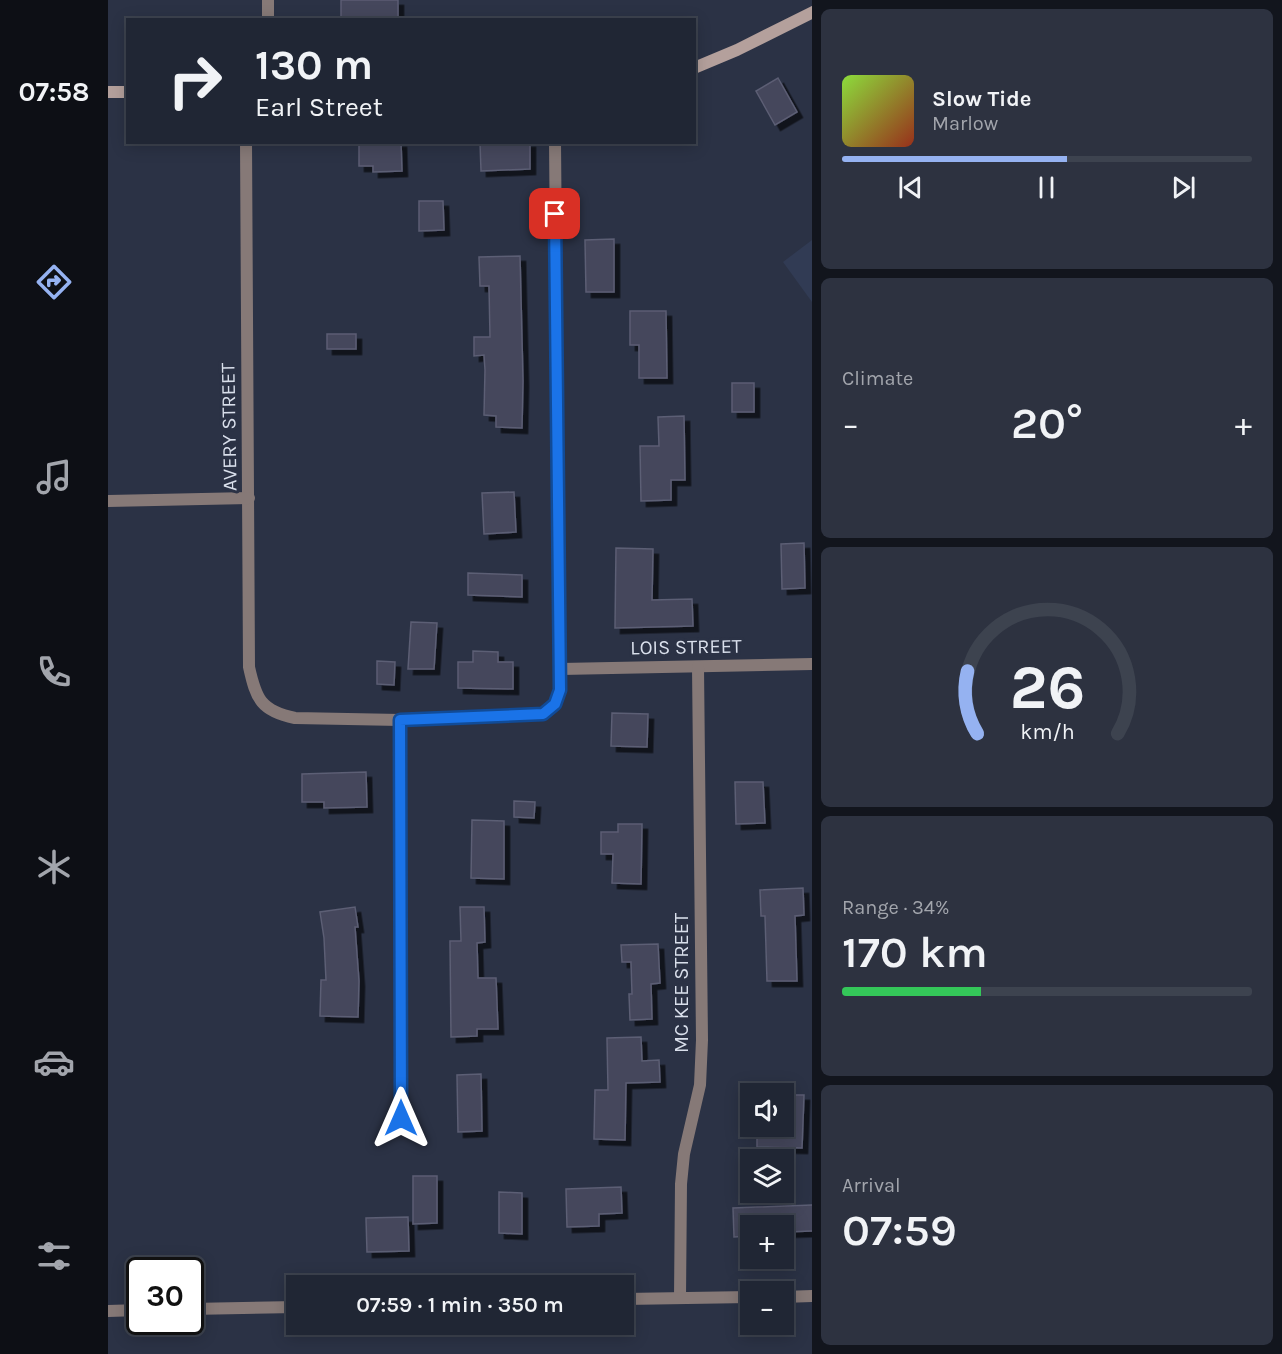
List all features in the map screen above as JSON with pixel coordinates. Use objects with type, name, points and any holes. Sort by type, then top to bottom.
[{"type":"street","points":[[268,0],[268,18]]},
{"type":"street","points":[[696,67],[737,50],[812,12]]},
{"type":"street","points":[[108,92],[126,92]]},
{"type":"street","name":"AVERY STREET","points":[[246,144],[249,667],[255,693],[266,707],[280,715],[295,718],[400,720]]},
{"type":"street","points":[[401,1118],[400,720],[543,714],[555,704],[560,690],[555,144]]},
{"type":"street","points":[[108,501],[249,498]]},
{"type":"street","name":"LOIS STREET","points":[[561,669],[812,664]]},
{"type":"street","name":"MC KEE STREET","points":[[680,1298],[681,1184],[684,1154],[700,1084],[702,1040],[698,667]]},
{"type":"street","points":[[794,1297],[812,1296]]},
{"type":"street","points":[[634,1299],[740,1297]]},
{"type":"street","points":[[204,1309],[286,1307]]},
{"type":"street","points":[[108,1311],[126,1311]]},
{"type":"shaded area","points":[[812,240],[812,302],[783,262]]},
{"type":"building","points":[[341,0],[398,0],[398,18],[341,18]]},
{"type":"building","points":[[778,78],[797,112],[775,125],[756,91]]},
{"type":"building","points":[[359,144],[401,144],[402,171],[373,172],[373,166],[359,166]]},
{"type":"building","points":[[480,144],[530,144],[530,169],[481,171]]},
{"type":"building","points":[[419,201],[443,201],[444,230],[419,231]]},
{"type":"building","points":[[614,239],[614,292],[586,292],[585,240]]},
{"type":"building","points":[[520,256],[522,428],[496,427],[496,416],[484,415],[484,355],[474,356],[474,337],[490,337],[489,286],[480,286],[479,257]]},
{"type":"building","points":[[630,311],[666,311],[667,378],[639,378],[639,345],[630,345]]},
{"type":"building","points":[[327,334],[356,334],[356,349],[327,349]]},
{"type":"building","points":[[732,383],[754,383],[754,412],[732,412]]},
{"type":"building","points":[[684,416],[685,480],[671,480],[671,500],[641,501],[640,446],[659,446],[658,417]]},
{"type":"building","points":[[514,492],[516,532],[484,534],[482,493]]},
{"type":"building","points":[[804,543],[805,588],[782,589],[781,544]]},
{"type":"building","points":[[616,548],[653,549],[652,600],[692,599],[693,626],[615,628]]},
{"type":"building","points":[[468,573],[522,575],[522,597],[468,595]]},
{"type":"building","points":[[411,622],[437,623],[434,669],[408,669]]},
{"type":"building","points":[[473,651],[498,652],[498,662],[513,662],[513,689],[458,688],[458,662],[473,662]]},
{"type":"building","points":[[377,661],[395,662],[394,685],[377,684]]},
{"type":"building","points":[[612,713],[648,714],[647,747],[611,746]]},
{"type":"building","points":[[366,772],[367,807],[324,808],[324,802],[302,802],[302,774]]},
{"type":"building","points":[[735,782],[763,782],[765,823],[736,824]]},
{"type":"building","points":[[514,801],[535,802],[534,818],[514,817]]},
{"type":"building","points":[[472,820],[504,821],[504,879],[471,878]]},
{"type":"building","points":[[618,824],[642,824],[641,884],[612,883],[613,854],[601,854],[601,832],[618,832]]},
{"type":"building","points":[[803,888],[804,915],[795,916],[797,981],[767,981],[765,916],[761,916],[760,890]]},
{"type":"building","points":[[355,907],[358,927],[355,927],[359,981],[358,1017],[320,1016],[321,980],[326,980],[320,912]]},
{"type":"building","points":[[460,907],[484,907],[485,942],[477,943],[478,978],[496,978],[498,1029],[477,1029],[477,1036],[451,1037],[450,941],[461,941]]},
{"type":"building","points":[[658,944],[660,983],[651,984],[652,1019],[630,1020],[631,962],[622,962],[621,945]]},
{"type":"building","points":[[641,1037],[642,1061],[659,1060],[660,1082],[626,1083],[625,1140],[594,1139],[595,1090],[608,1090],[607,1038]]},
{"type":"building","points":[[481,1074],[482,1131],[458,1132],[457,1075]]},
{"type":"building","points":[[794,1095],[804,1095],[802,1148],[757,1147],[757,1137],[794,1137]]},
{"type":"building","points":[[413,1176],[437,1176],[437,1223],[413,1224]]},
{"type":"building","points":[[621,1187],[622,1213],[599,1214],[599,1226],[567,1227],[566,1189]]},
{"type":"building","points":[[499,1192],[522,1193],[522,1234],[499,1233]]},
{"type":"building","points":[[812,1205],[812,1231],[794,1232],[794,1215],[740,1215],[740,1237],[734,1237],[733,1208]]},
{"type":"building","points":[[408,1217],[409,1251],[367,1252],[366,1218]]},
{"type":"route","points":[[401,1118],[400,720],[543,714],[555,704],[560,690],[555,214]]}]
